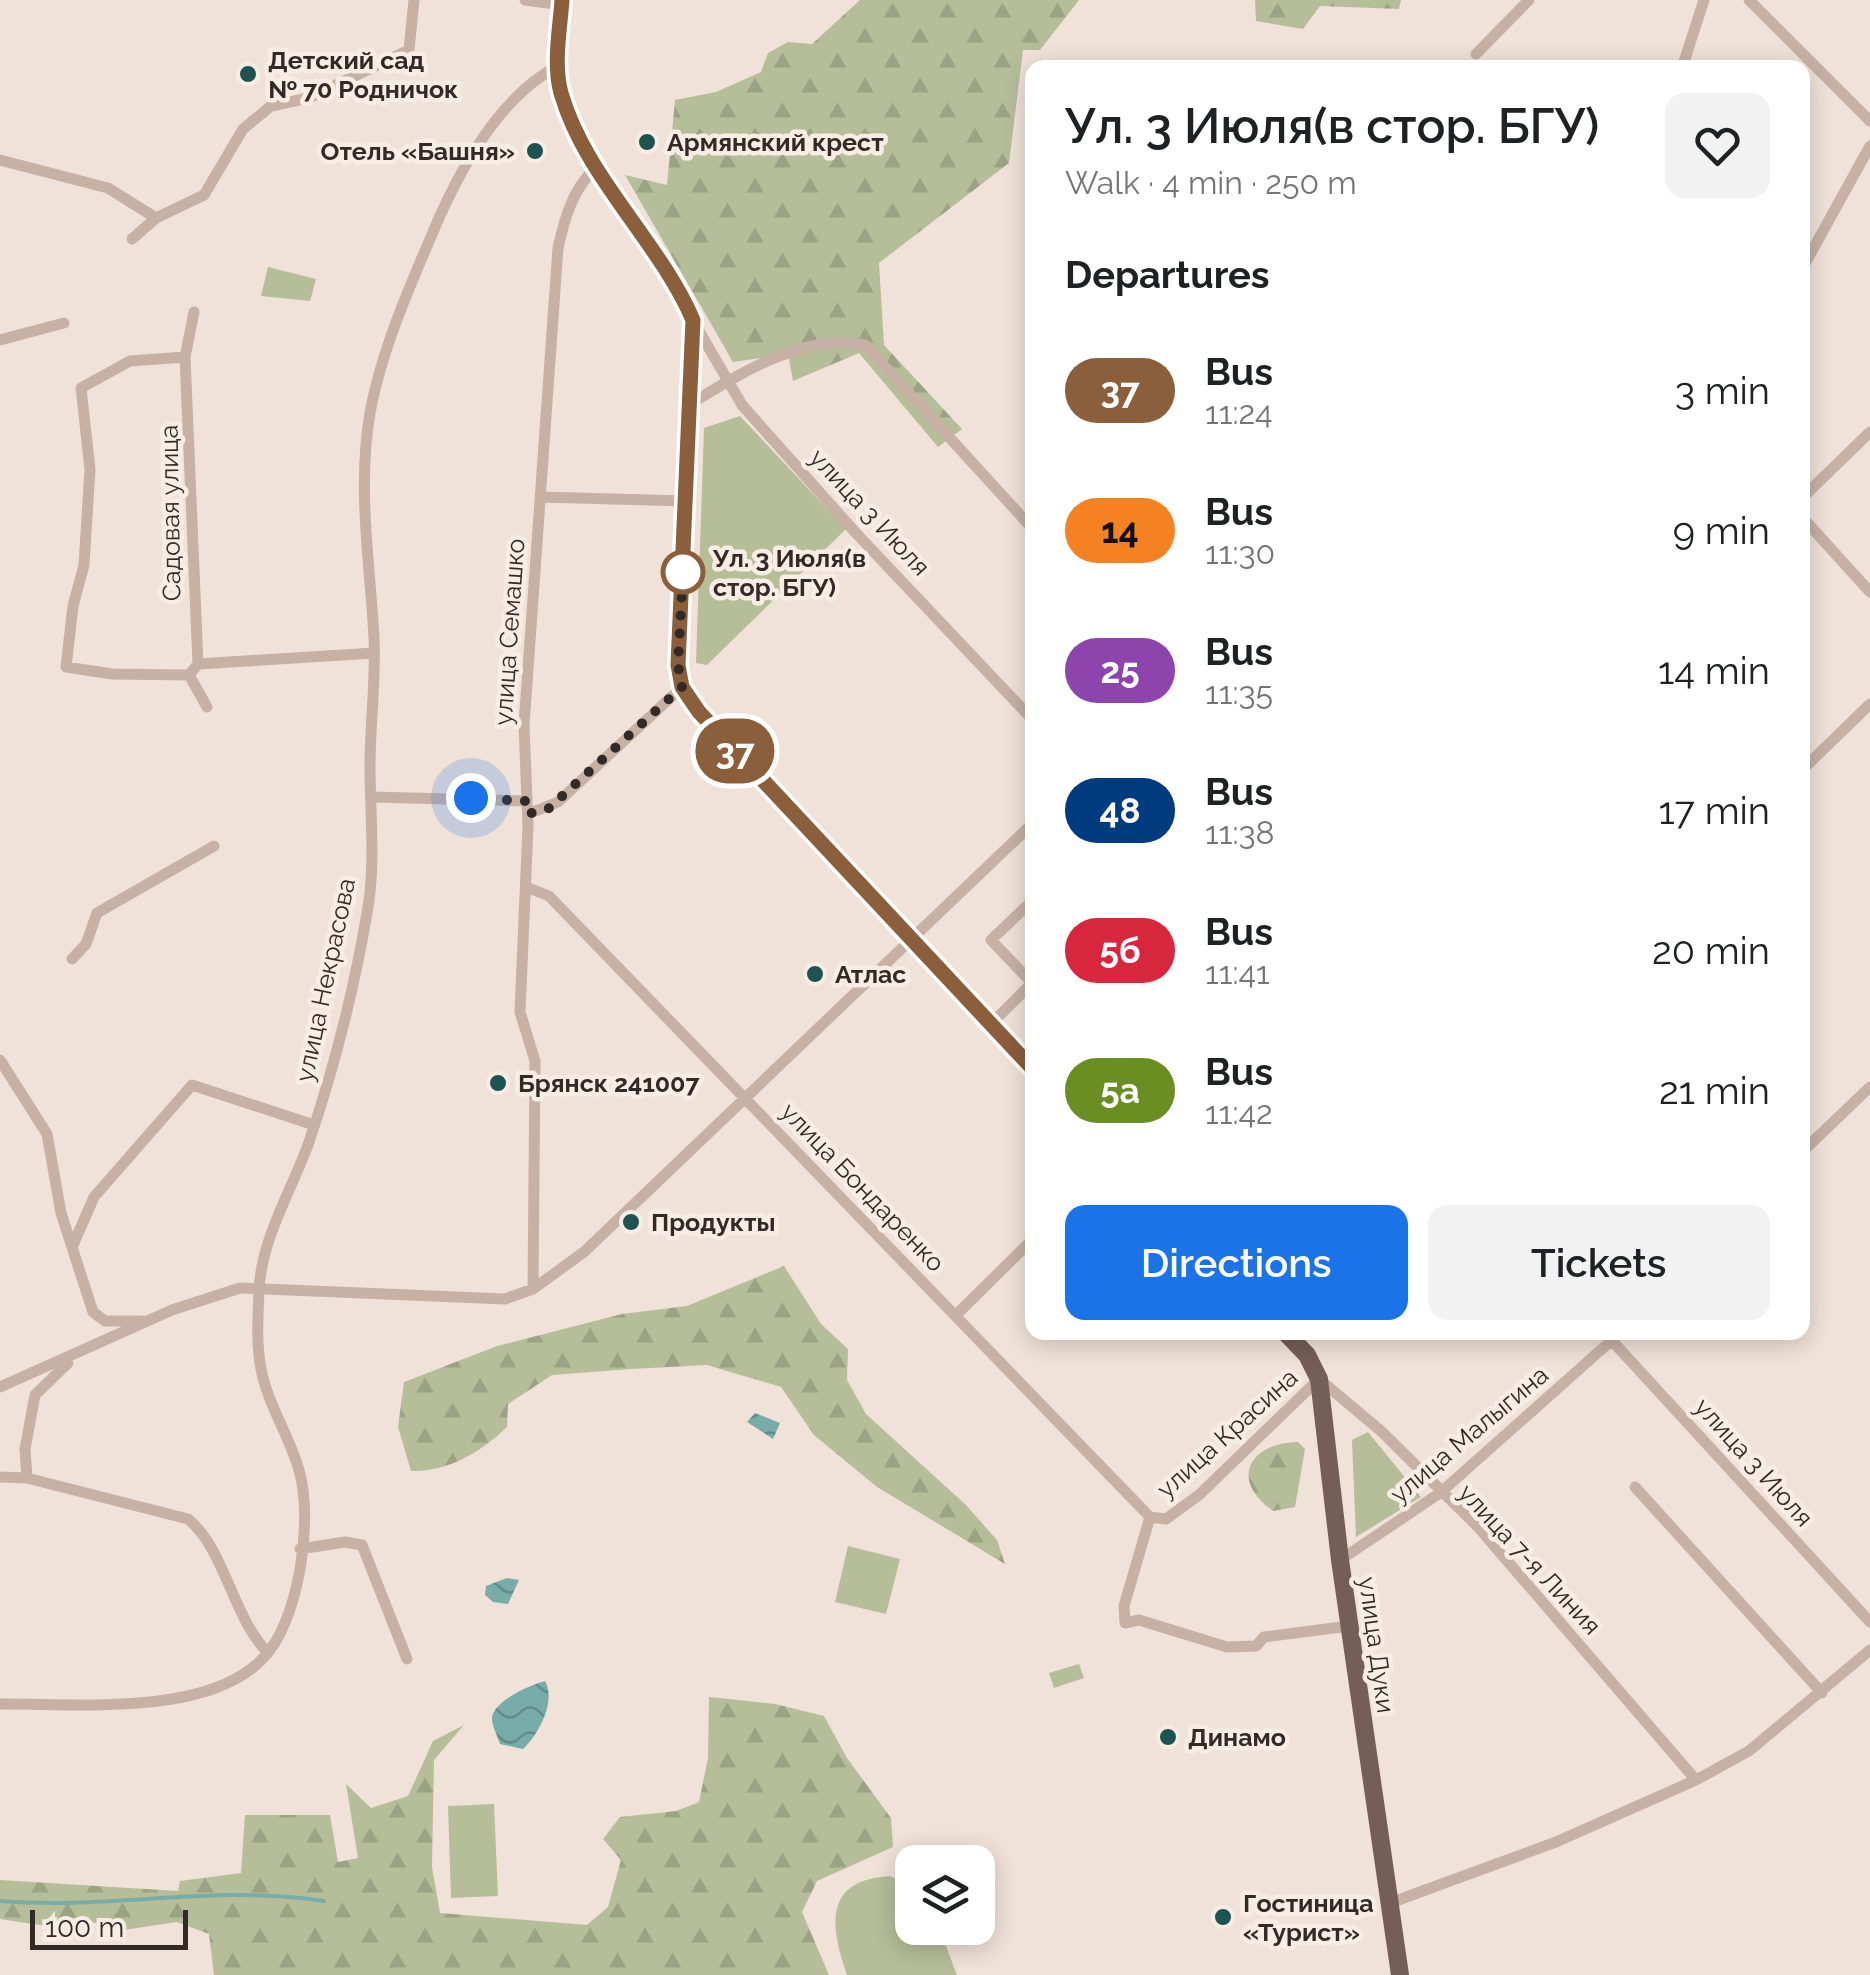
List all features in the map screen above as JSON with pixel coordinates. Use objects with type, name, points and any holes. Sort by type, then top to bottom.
[{"type":"main road","points":[[562,2],[558,66],[562,93],[598,166],[680,291],[693,320],[678,665],[682,687],[699,712],[1025,1060]]},
{"type":"main road","name":"улица Дуки","points":[[1292,1340],[1319,1379],[1340,1560],[1400,1975]]},
{"type":"street","points":[[132,239],[156,218],[204,195],[243,129],[271,106],[309,98],[408,50],[414,0]]},
{"type":"street","points":[[525,0],[562,2]]},
{"type":"street","points":[[1476,54],[1529,0]]},
{"type":"street","points":[[1685,60],[1704,0]]},
{"type":"street","points":[[1749,0],[1810,60]]},
{"type":"street","points":[[1810,60],[1870,120]]},
{"type":"street","name":"улица Некрасова","points":[[0,1704],[182,1698],[228,1684],[268,1653],[292,1611],[300,1549],[302,1486],[261,1370],[259,1286],[266,1251],[314,1125],[367,915],[374,653],[364,543],[371,410],[394,334],[435,229],[468,161],[535,78],[558,66]]},
{"type":"street","points":[[1810,254],[1870,146]]},
{"type":"street","points":[[0,160],[108,188],[156,218]]},
{"type":"street","name":"улица Семашко","points":[[533,1289],[535,1061],[520,1012],[526,887],[524,725],[558,248],[563,224],[585,176],[598,166]]},
{"type":"street","name":"Садовая улица","points":[[194,312],[185,357],[194,669],[207,707]]},
{"type":"street","name":"улица 3 Июля","points":[[693,320],[742,404],[855,532],[1025,712]]},
{"type":"street","points":[[0,340],[64,322]]},
{"type":"street","points":[[690,404],[728,381],[822,343],[865,345],[1025,520]]},
{"type":"street","points":[[185,357],[130,362],[81,388],[90,469],[84,565],[70,621],[66,667],[112,674],[374,653]]},
{"type":"street","points":[[1810,490],[1870,432]]},
{"type":"street","points":[[541,497],[686,501]]},
{"type":"street","points":[[1810,527],[1870,592]]},
{"type":"street","points":[[371,797],[527,808],[558,802],[682,687]]},
{"type":"street","points":[[1810,762],[1870,704]]},
{"type":"street","points":[[0,1387],[147,1321],[240,1288],[259,1286],[432,1299],[512,1299],[533,1289],[584,1252],[1025,831]]},
{"type":"street","points":[[72,960],[86,944],[97,913],[214,846]]},
{"type":"street","name":"улица Бондаренко","points":[[526,887],[549,896],[1150,1517]]},
{"type":"street","points":[[1025,908],[991,940],[1025,975]]},
{"type":"street","points":[[991,1024],[1025,989]]},
{"type":"street","points":[[0,1060],[48,1134],[61,1213],[96,1316],[109,1321],[147,1321]]},
{"type":"street","points":[[73,1244],[94,1197],[192,1085],[314,1125]]},
{"type":"street","points":[[1810,1144],[1870,1087]]},
{"type":"street","points":[[956,1315],[1025,1247]]},
{"type":"street","name":"улица Малыгина","points":[[1340,1560],[1440,1493],[1607,1340]]},
{"type":"street","name":"улица 3 Июля","points":[[1616,1340],[1870,1622]]},
{"type":"street","points":[[27,1478],[25,1450],[35,1395],[77,1355]]},
{"type":"street","name":"улица Красина","points":[[1150,1517],[1166,1519],[1199,1495],[1319,1379]]},
{"type":"street","name":"улица 7-я Линия","points":[[1319,1379],[1381,1431],[1478,1527],[1696,1780]]},
{"type":"street","points":[[0,1476],[27,1478],[188,1519],[200,1530],[243,1620],[268,1653]]},
{"type":"street","points":[[1635,1487],[1822,1693]]},
{"type":"street","points":[[1150,1517],[1124,1606],[1126,1623],[1140,1620],[1227,1648],[1256,1646],[1264,1637],[1349,1626]]},
{"type":"street","points":[[300,1549],[345,1542],[362,1545],[407,1659]]},
{"type":"street","points":[[1390,1903],[1556,1842],[1696,1780],[1749,1750],[1870,1650]]},
{"type":"green space","points":[[860,0],[1079,0],[1040,50],[1023,50],[1009,163],[879,263],[884,345],[962,429],[938,447],[859,353],[793,381],[788,354],[733,362],[625,175],[667,185],[675,100],[716,92],[761,72],[768,53],[788,42],[812,44]]},
{"type":"green space","points":[[1255,0],[1401,0],[1399,9],[1320,6],[1303,29],[1256,21]]},
{"type":"green space","points":[[268,267],[316,279],[310,301],[261,296]]},
{"type":"green space","points":[[740,416],[846,529],[707,665],[696,663],[704,428]]},
{"type":"green space","points":[[784,1266],[821,1324],[848,1349],[847,1380],[866,1414],[966,1505],[997,1540],[1005,1564],[877,1487],[814,1435],[781,1387],[707,1365],[552,1375],[508,1404],[507,1427],[486,1445],[451,1464],[411,1471],[398,1427],[404,1382],[497,1346],[622,1314],[687,1306]]},
{"type":"green space","points":[[1368,1432],[1421,1497],[1356,1537],[1352,1440]]},
{"type":"green space","points":[[1298,1442],[1305,1449],[1295,1507],[1273,1511],[1251,1487],[1251,1465],[1268,1449]]},
{"type":"green space","points":[[848,1546],[900,1559],[886,1614],[835,1602]]},
{"type":"green space","points":[[1079,1664],[1084,1678],[1054,1688],[1049,1673]]},
{"type":"green space","points":[[709,1697],[775,1704],[824,1716],[847,1758],[891,1818],[893,1847],[817,1881],[802,1912],[829,1975],[214,1975],[209,1934],[177,1922],[117,1931],[79,1917],[46,1926],[0,1919],[0,1880],[178,1891],[180,1881],[241,1873],[245,1815],[330,1815],[338,1862],[358,1858],[346,1784],[371,1808],[408,1796],[433,1741],[464,1725],[434,1760],[432,1867],[440,1913],[587,1925],[608,1907],[621,1860],[603,1839],[620,1817],[676,1811],[699,1802],[708,1758]]},
{"type":"green space","points":[[494,1804],[498,1896],[451,1898],[448,1806]]},
{"type":"green space","points":[[895,1878],[895,1945],[946,1945],[957,1975],[847,1975],[837,1939],[837,1909],[842,1896],[868,1879]]},
{"type":"water","points":[[755,1413],[780,1423],[773,1439],[747,1422]]},
{"type":"water","points":[[507,1578],[519,1580],[508,1604],[493,1602],[485,1595],[486,1586]]},
{"type":"water","points":[[545,1681],[549,1697],[535,1734],[523,1749],[500,1744],[492,1722],[498,1706]]},
{"type":"waterway","points":[[0,1901],[82,1902],[244,1895],[324,1901]]},
{"type":"bus line","name":"37","points":[[562,0],[558,66],[562,93],[598,166],[680,291],[693,320],[680,683],[699,712],[1025,1060]]},
{"type":"place","name":"Детский сад № 70 Родничок","points":[[248,74]]},
{"type":"place","name":"Армянский крест","points":[[647,142]]},
{"type":"place","name":"Отель «Башня»","points":[[535,151]]},
{"type":"place","name":"Ул. 3 Июля(в стор. БГУ)","points":[[683,572]]},
{"type":"place","name":"Атлас","points":[[815,974]]},
{"type":"place","name":"Брянск 241007","points":[[498,1083]]},
{"type":"place","name":"Продукты","points":[[631,1222]]},
{"type":"place","name":"Динамо","points":[[1168,1737]]},
{"type":"place","name":"Гостиница «Турист»","points":[[1223,1917]]},
{"type":"route","points":[[471,798],[526,801],[528,814],[548,809],[682,687],[678,665],[683,572]]}]
